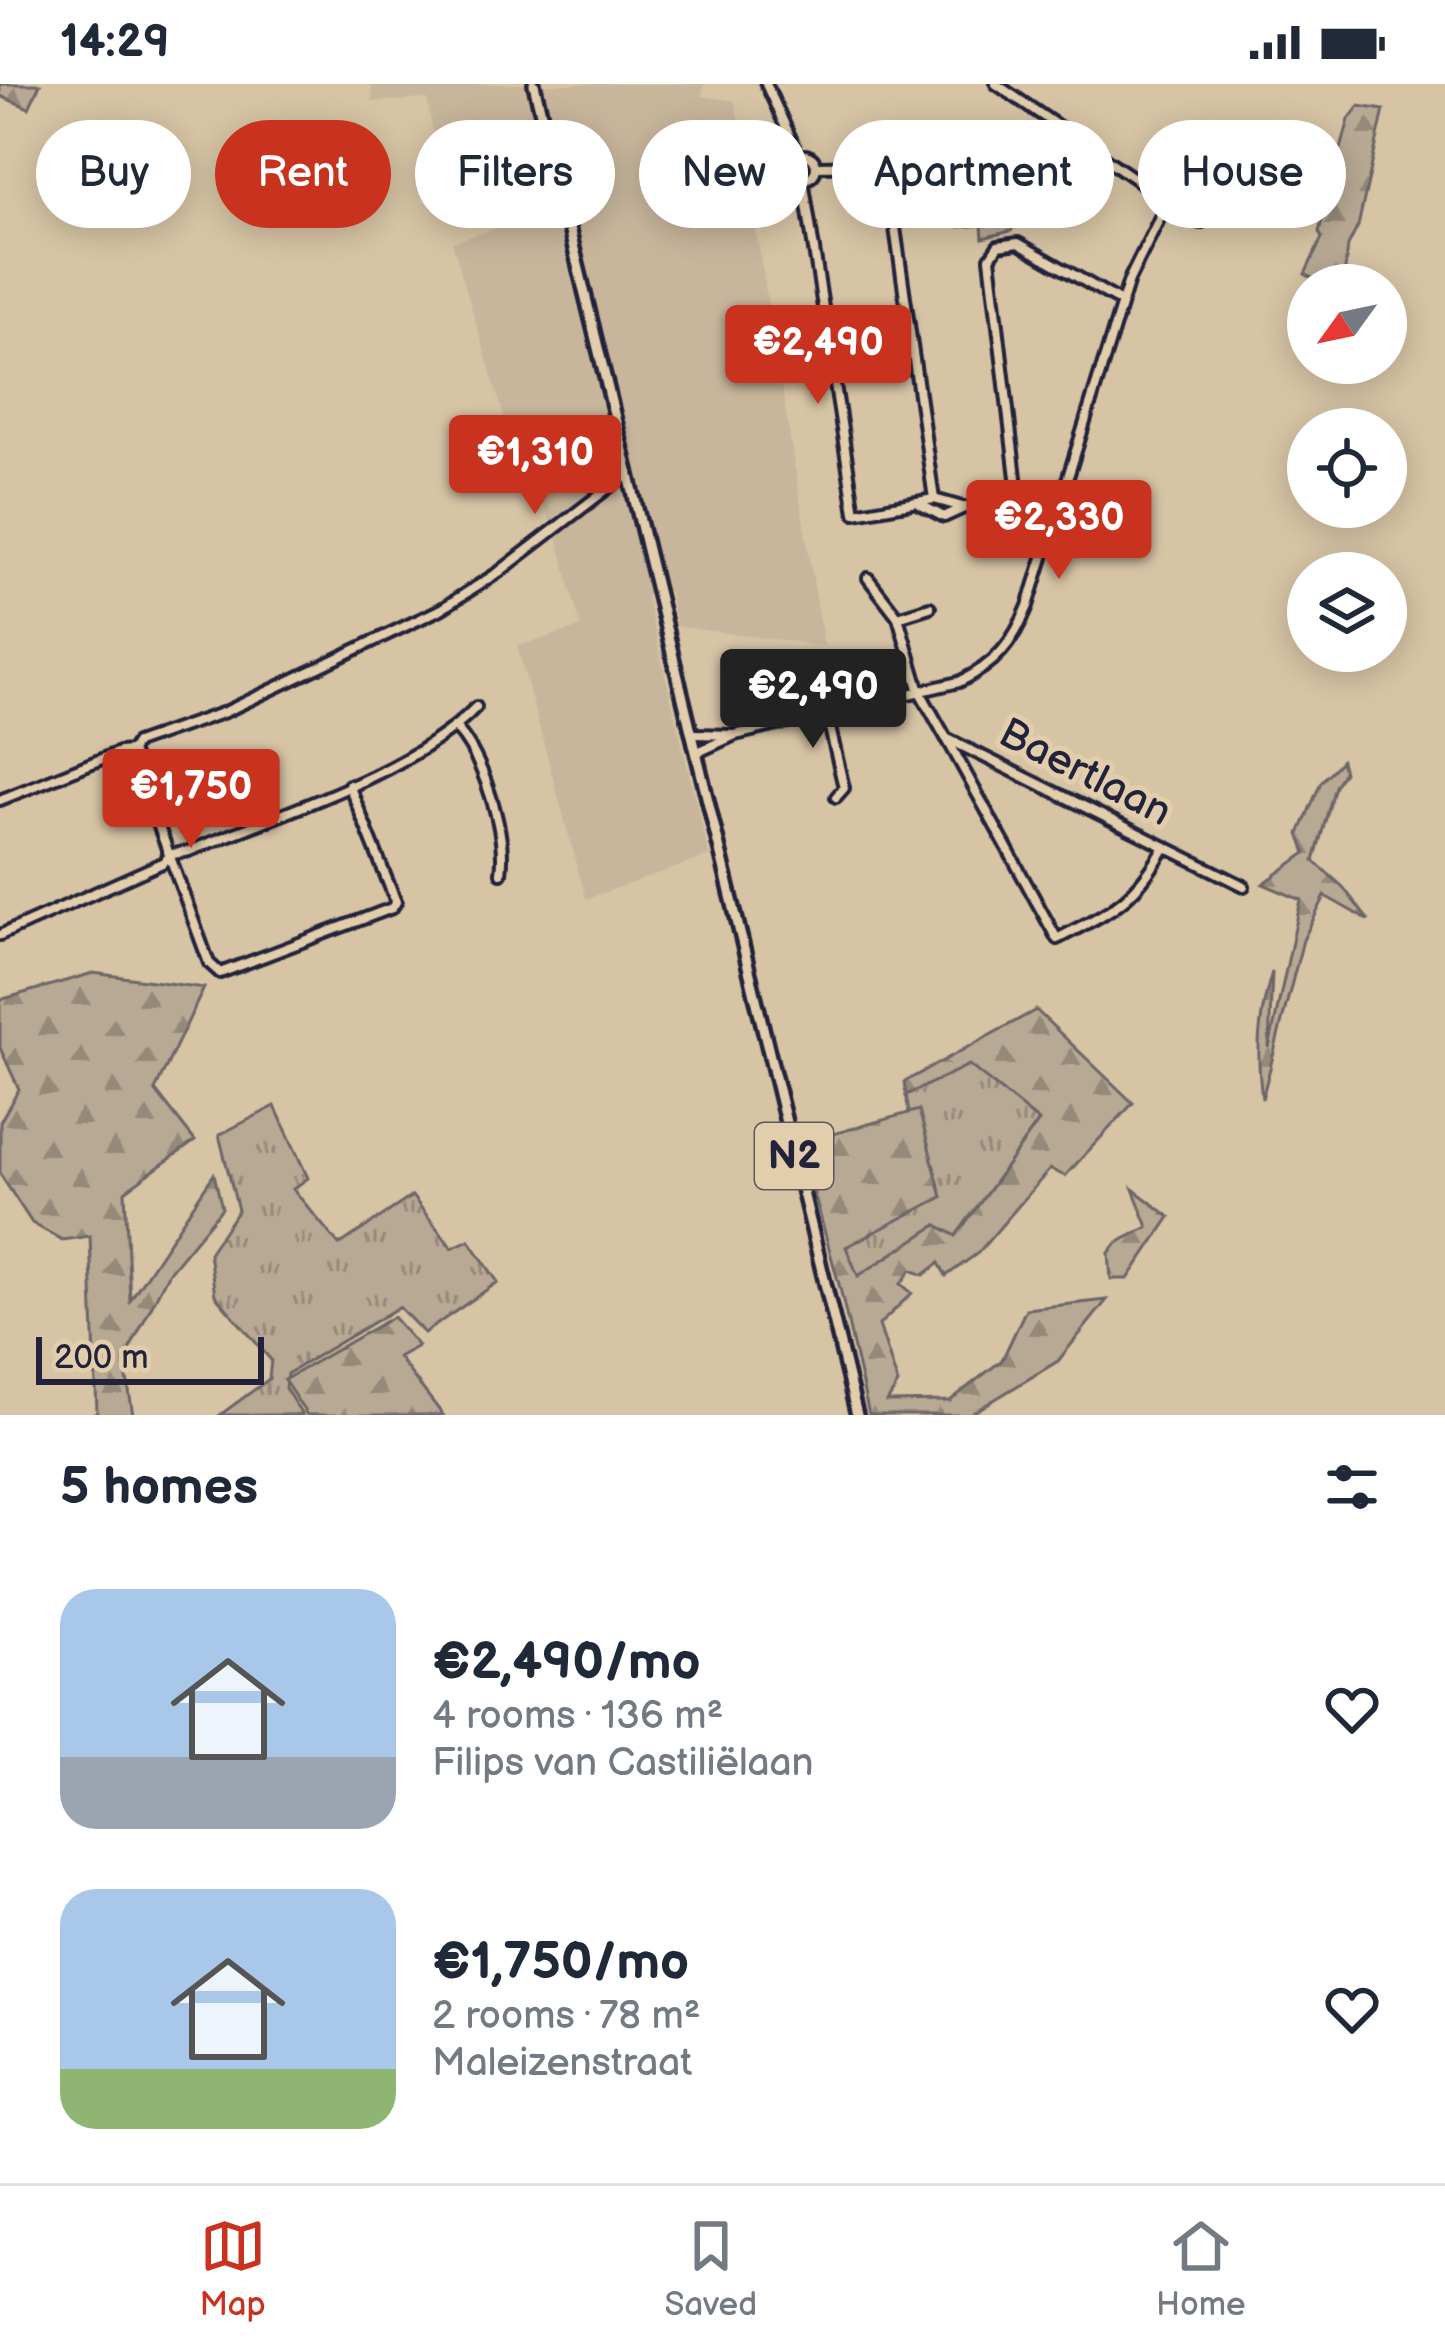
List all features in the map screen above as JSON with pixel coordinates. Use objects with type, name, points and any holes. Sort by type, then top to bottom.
[{"type":"main road","name":"N2","points":[[534,84],[857,1415]]},
{"type":"street","points":[[766,84],[782,120]]},
{"type":"street","points":[[996,84],[1010,88],[1138,180]]},
{"type":"street","points":[[808,157],[816,166]]},
{"type":"street","points":[[816,166],[878,165],[887,172],[934,499]]},
{"type":"street","points":[[808,177],[816,166]]},
{"type":"street","points":[[808,216],[856,513],[934,499],[1087,542]]},
{"type":"street","points":[[698,752],[735,735],[959,682],[1000,656],[1016,636],[1028,606],[1121,302],[1154,228]]},
{"type":"street","points":[[1021,520],[990,258],[998,246],[1018,243],[1121,302]]},
{"type":"street","points":[[350,785],[396,902],[392,908],[228,971],[212,969],[131,752],[136,743],[226,712],[440,609],[499,572],[629,472]]},
{"type":"street","points":[[920,504],[944,518],[968,506]]},
{"type":"street","points":[[868,578],[898,616],[930,608]]},
{"type":"street","name":"Baertlaan","points":[[898,616],[920,692],[946,738],[1244,886]]},
{"type":"street","points":[[0,934],[162,863],[170,855],[350,785],[456,728],[476,706]]},
{"type":"street","points":[[827,715],[844,788],[836,796]]},
{"type":"street","points":[[456,728],[469,741],[490,793],[503,860],[501,873]]},
{"type":"street","points":[[694,734],[735,735]]},
{"type":"street","points":[[946,738],[1057,939],[1123,904],[1144,884],[1165,847]]},
{"type":"street","points":[[0,800],[119,752],[131,752]]},
{"type":"shaded area","points":[[371,84],[704,84],[702,96],[735,101],[738,120],[639,120],[639,228],[756,228],[824,646],[676,626],[669,591],[646,596],[709,855],[723,855],[586,899],[517,646],[581,627],[556,533],[504,417],[452,242],[495,228],[615,228],[615,120],[431,120],[427,99],[372,102]]},
{"type":"green space","points":[[0,84],[40,84],[29,108],[0,96]]},
{"type":"green space","points":[[1359,106],[1384,110],[1358,226],[1346,264],[1310,264],[1322,238],[1320,228],[1346,228],[1349,119]]},
{"type":"green space","points":[[982,228],[1013,228],[1011,231],[983,238]]},
{"type":"green space","points":[[744,660],[754,699],[734,704],[726,685],[734,679],[730,663]]},
{"type":"green space","points":[[1341,761],[1344,772],[1335,786],[1314,861],[1343,887],[1369,921],[1325,896],[1303,940],[1262,1099],[1261,1020],[1272,972],[1269,1048],[1301,900],[1263,884],[1306,853],[1299,834],[1321,782]]},
{"type":"green space","points":[[93,973],[204,988],[155,1090],[195,1141],[125,1191],[130,1300],[214,1174],[222,1208],[169,1272],[124,1360],[133,1415],[92,1415],[97,1412],[90,1236],[62,1240],[32,1223],[0,1174],[0,1122],[19,1089],[0,1048],[0,1000]]},
{"type":"green space","points":[[1036,1010],[1133,1103],[1065,1176],[1050,1169],[978,1253],[946,1276],[939,1263],[924,1275],[911,1270],[901,1284],[912,1293],[879,1325],[898,1384],[887,1402],[950,1401],[1002,1360],[1026,1309],[1107,1300],[1058,1361],[969,1415],[869,1415],[800,1143],[919,1110],[942,1197],[846,1247],[858,1276],[937,1225],[956,1236],[1039,1121],[969,1065],[906,1095],[904,1082]]},
{"type":"green space","points":[[969,1064],[1039,1121],[956,1236],[937,1225],[858,1277],[845,1246],[942,1197],[906,1095]]},
{"type":"green space","points":[[275,1106],[308,1178],[293,1189],[339,1245],[412,1196],[452,1248],[469,1240],[498,1282],[424,1333],[399,1307],[287,1374],[285,1388],[302,1415],[220,1415],[269,1379],[271,1360],[215,1295],[209,1253],[238,1210],[219,1135]]},
{"type":"green space","points":[[1133,1189],[1170,1217],[1128,1279],[1111,1279],[1109,1253],[1117,1243],[1148,1227]]},
{"type":"green space","points":[[393,1317],[418,1346],[398,1357],[443,1415],[307,1415],[284,1380]]}]
